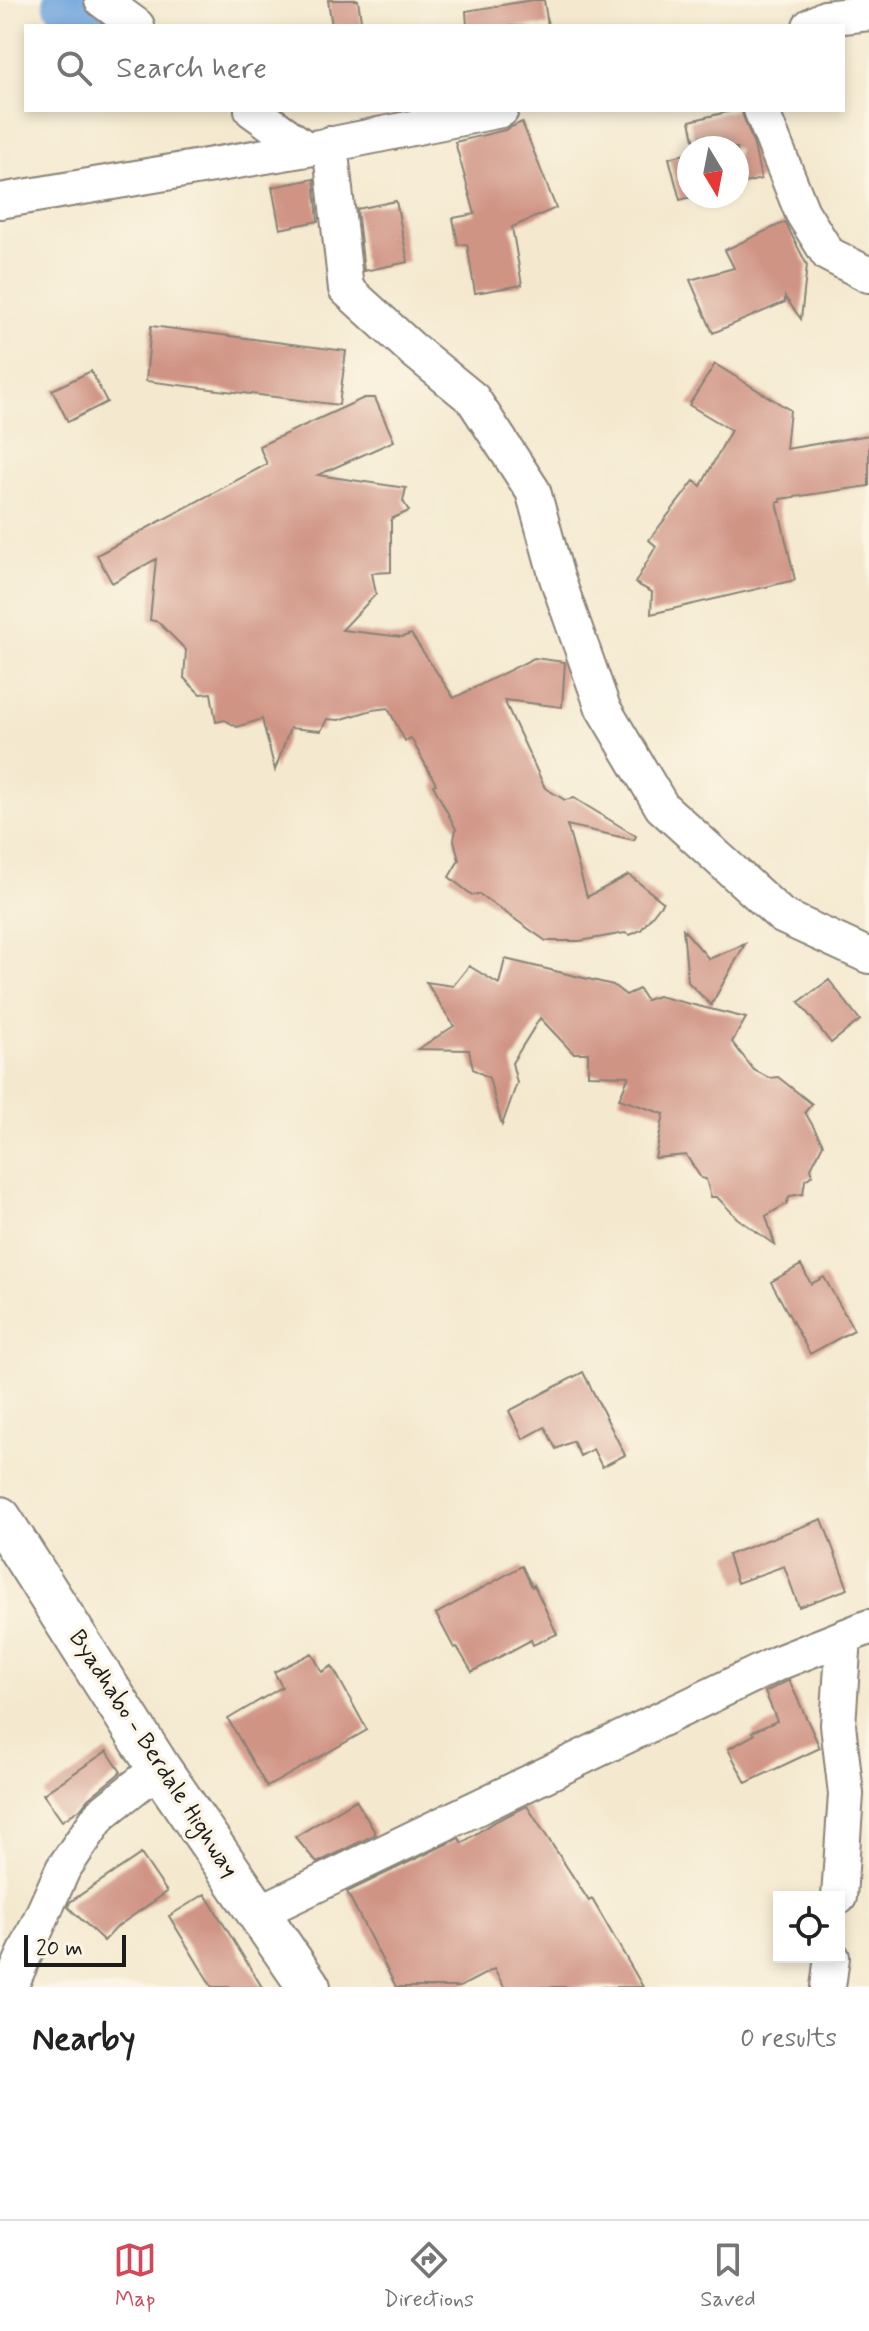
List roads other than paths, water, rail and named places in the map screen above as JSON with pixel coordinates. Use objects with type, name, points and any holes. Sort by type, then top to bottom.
[{"type":"main road","name":"Byadhabo - Berdale Highway","points":[[0,1518],[159,1768],[309,1987]]},
{"type":"street","points":[[102,0],[134,24]]},
{"type":"street","points":[[814,24],[825,18],[869,13]]},
{"type":"street","points":[[256,112],[318,146]]},
{"type":"street","points":[[0,201],[318,146],[491,112]]},
{"type":"street","points":[[762,112],[802,212],[828,254],[869,275]]},
{"type":"street","points":[[318,146],[346,289],[473,399],[533,491],[557,578],[603,708],[662,807],[782,916],[869,956]]},
{"type":"street","points":[[839,1891],[846,1794],[838,1725],[856,1632]]},
{"type":"street","points":[[258,1913],[778,1663],[856,1632]]},
{"type":"street","points":[[10,1987],[63,1869],[100,1815],[159,1768]]},
{"type":"street","points":[[828,1987],[831,1963]]},
{"type":"waterway","points":[[74,0],[84,24]]}]
